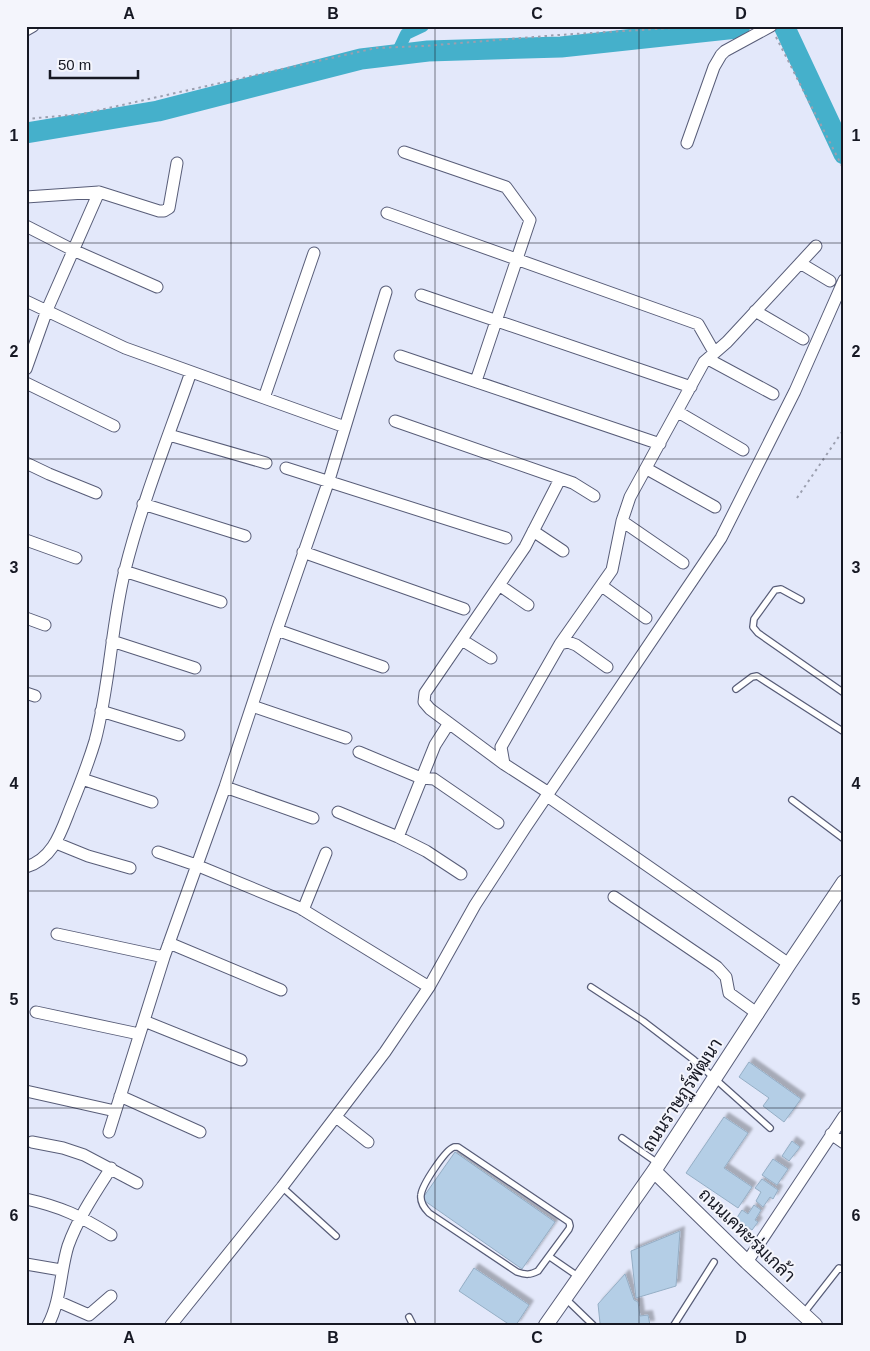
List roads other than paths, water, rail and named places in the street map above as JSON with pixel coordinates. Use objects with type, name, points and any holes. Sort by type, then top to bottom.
[{"type":"street","points":[[26,30],[33,26]]},
{"type":"street","points":[[687,143],[714,67],[721,55],[772,28]]},
{"type":"street","points":[[404,152],[506,187],[530,220],[476,381]]},
{"type":"street","points":[[26,197],[100,192],[164,211],[169,208],[177,163]]},
{"type":"street","points":[[26,369],[47,310],[100,192]]},
{"type":"street","points":[[388,213],[698,324],[711,356],[773,394]]},
{"type":"street","points":[[26,226],[73,250],[157,287]]},
{"type":"street","points":[[504,764],[501,747],[560,644],[612,570],[622,521],[630,497],[691,386],[711,356],[816,246]]},
{"type":"street","points":[[264,398],[314,253]]},
{"type":"street","points":[[800,263],[830,281]]},
{"type":"street","points":[[172,1325],[282,1187],[385,1052],[429,987],[475,905],[721,538],[795,391],[844,280]]},
{"type":"street","points":[[109,1132],[164,957],[225,787],[276,630],[329,480],[386,292]]},
{"type":"street","points":[[421,295],[691,386]]},
{"type":"street","points":[[26,301],[107,340],[345,427]]},
{"type":"street","points":[[755,312],[803,339]]},
{"type":"street","points":[[400,356],[660,444]]},
{"type":"street","points":[[26,867],[38,861],[56,843],[95,741],[124,571],[143,504],[191,372]]},
{"type":"street","points":[[26,383],[114,426]]},
{"type":"street","points":[[678,412],[743,450]]},
{"type":"street","points":[[395,421],[573,482],[594,496]]},
{"type":"street","points":[[169,435],[266,463]]},
{"type":"street","points":[[26,463],[96,492]]},
{"type":"street","points":[[286,468],[329,480],[506,538]]},
{"type":"street","points":[[646,469],[716,507]]},
{"type":"street","points":[[560,479],[525,547],[425,693],[424,702],[430,709],[504,764],[789,964]]},
{"type":"street","points":[[143,504],[245,536]]},
{"type":"street","points":[[622,521],[683,564]]},
{"type":"street","points":[[533,532],[563,551]]},
{"type":"street","points":[[26,540],[76,558]]},
{"type":"street","points":[[303,552],[464,609]]},
{"type":"street","points":[[124,571],[221,602]]},
{"type":"street","points":[[499,585],[528,605]]},
{"type":"street","points":[[602,586],[646,618]]},
{"type":"street","points":[[26,618],[45,625]]},
{"type":"street","points":[[276,630],[383,667]]},
{"type":"street","points":[[462,640],[491,658]]},
{"type":"street","points":[[112,641],[195,668]]},
{"type":"street","points":[[560,644],[568,642],[576,645],[607,667]]},
{"type":"street","points":[[252,706],[346,738]]},
{"type":"street","points":[[101,711],[179,735]]},
{"type":"street","points":[[398,837],[434,745],[449,723]]},
{"type":"street","points":[[358,752],[422,778],[434,779],[498,823]]},
{"type":"street","points":[[82,779],[152,802]]},
{"type":"street","points":[[225,787],[313,818]]},
{"type":"street","points":[[338,812],[398,837],[461,874]]},
{"type":"street","points":[[56,843],[88,856],[130,868]]},
{"type":"street","points":[[158,852],[196,865],[303,910],[429,987]]},
{"type":"street","points":[[303,910],[326,853]]},
{"type":"street","name":"ถนนราษฏร์พัฒนา","points":[[546,1325],[657,1167],[844,882]]},
{"type":"street","points":[[614,897],[717,967],[726,977],[729,993],[758,1014]]},
{"type":"street","points":[[57,934],[164,957]]},
{"type":"street","points":[[169,943],[281,990]]},
{"type":"street","points":[[36,1012],[140,1034]]},
{"type":"street","points":[[144,1021],[241,1060]]},
{"type":"street","points":[[26,1091],[116,1111]]},
{"type":"street","points":[[120,1096],[200,1132]]},
{"type":"street","points":[[747,1262],[844,1116]]},
{"type":"street","points":[[336,1117],[368,1142]]},
{"type":"street","points":[[831,1134],[844,1143]]},
{"type":"street","points":[[32,1142],[63,1148],[84,1155],[138,1183]]},
{"type":"street","name":"ถนนเคหะร่มเกล้า","points":[[657,1167],[747,1262],[815,1325]]},
{"type":"street","points":[[48,1325],[57,1301],[61,1270],[69,1245],[81,1216],[111,1168]]},
{"type":"street","points":[[26,1200],[63,1208],[81,1216],[111,1235]]},
{"type":"street","points":[[26,1264],[61,1270]]},
{"type":"street","points":[[89,1315],[111,1296]]},
{"type":"street","points":[[57,1301],[89,1315],[96,1325]]},
{"type":"lane","points":[[801,600],[781,589],[775,590],[754,619],[753,627],[758,633],[844,693]]},
{"type":"lane","points":[[736,690],[757,676],[844,732]]},
{"type":"lane","points":[[792,800],[844,839]]},
{"type":"lane","points":[[591,987],[643,1021],[715,1078],[770,1128]]},
{"type":"lane","points":[[622,1138],[657,1167]]},
{"type":"lane","points":[[458,1147],[568,1222],[570,1226],[550,1257],[538,1271],[532,1275],[525,1275],[517,1272],[429,1213],[424,1207],[421,1194],[445,1152],[450,1148],[458,1147]]},
{"type":"lane","points":[[282,1187],[336,1236]]},
{"type":"lane","points":[[550,1257],[580,1278]]},
{"type":"lane","points":[[674,1325],[714,1262]]},
{"type":"lane","points":[[803,1314],[839,1268],[844,1270]]},
{"type":"lane","points":[[565,1298],[593,1325]]},
{"type":"lane","points":[[409,1317],[413,1325]]},
{"type":"waterway","points":[[396,55],[406,34],[423,26]]},
{"type":"waterway","points":[[26,133],[158,111],[361,59],[428,51],[561,47],[737,28],[740,26]]},
{"type":"waterway","points":[[784,26],[844,154]]}]
